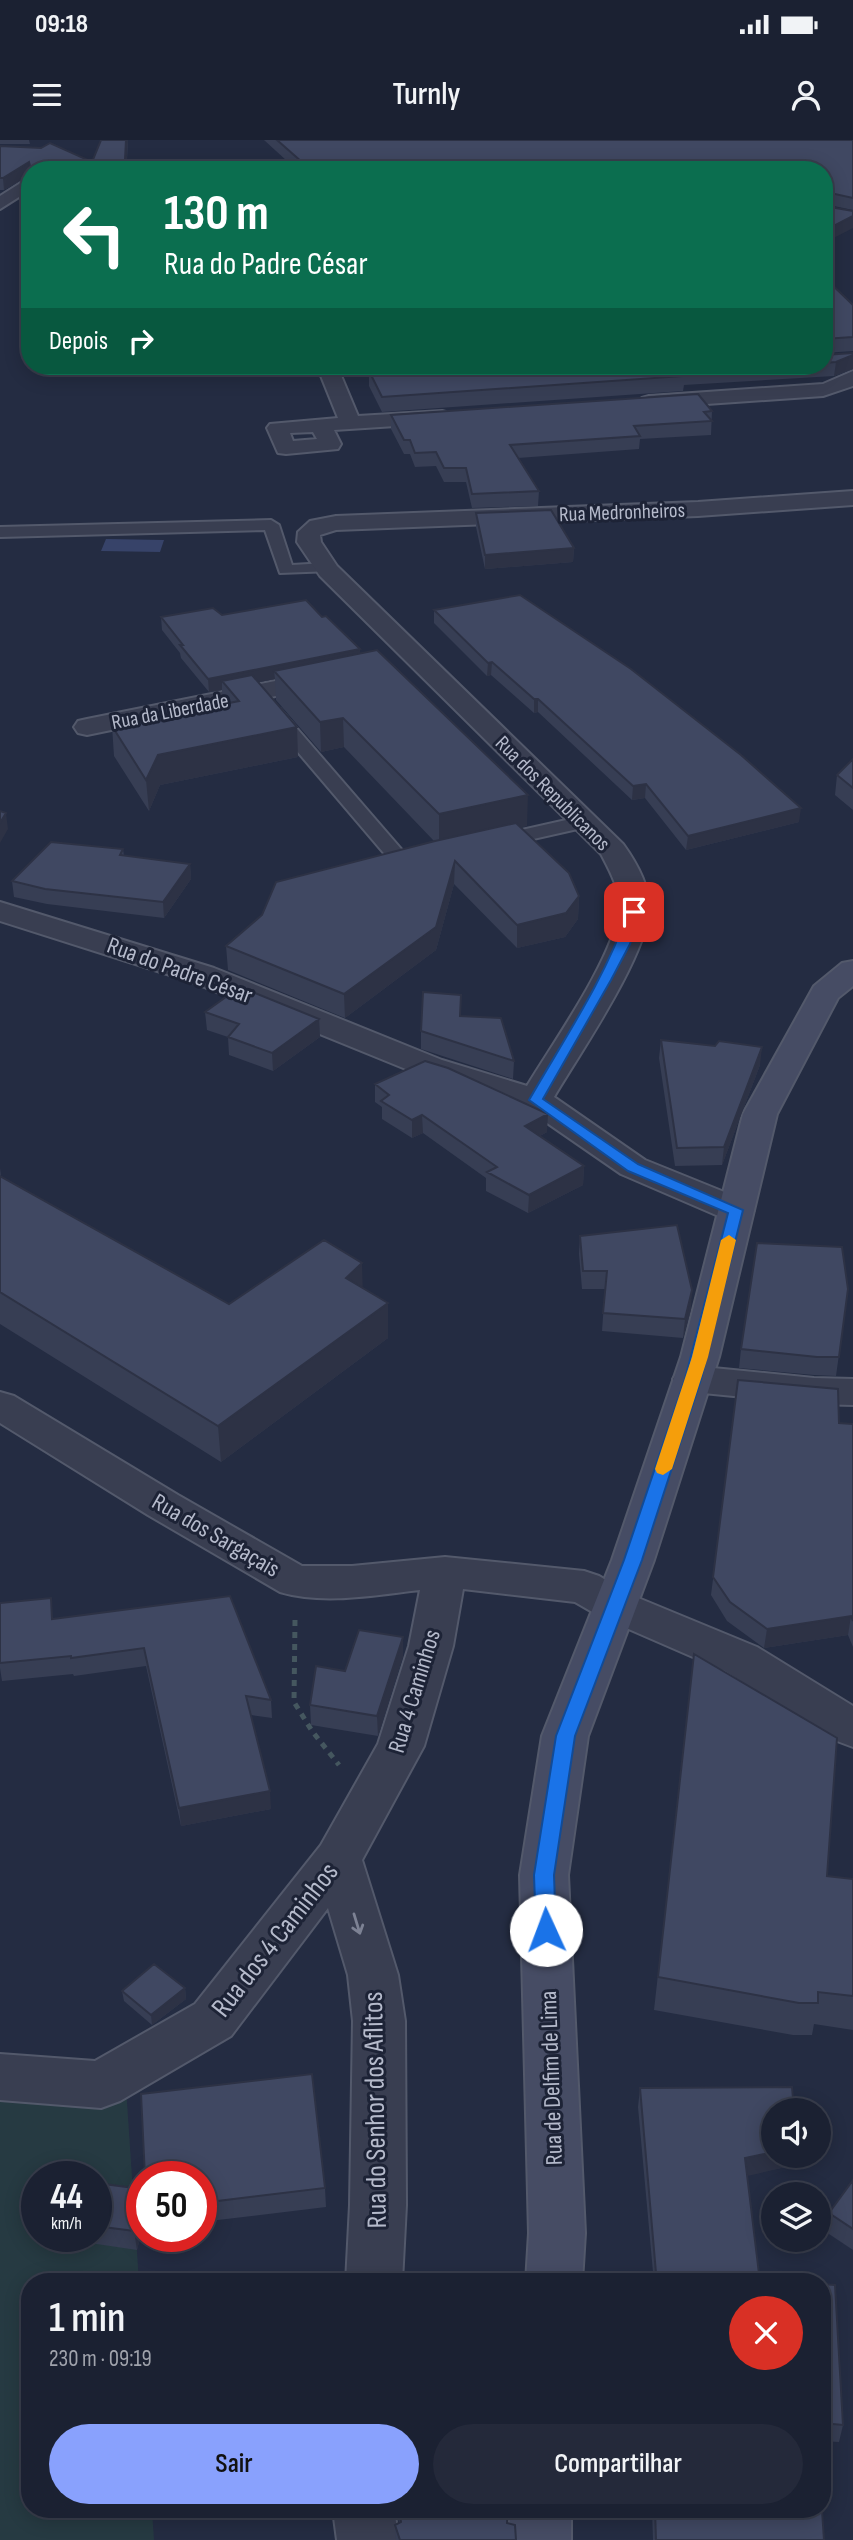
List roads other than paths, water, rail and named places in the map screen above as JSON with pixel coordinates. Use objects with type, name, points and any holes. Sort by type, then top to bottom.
[{"type":"main road","name":"Rua de Delfim de Lima","points":[[555,2273],[557,2233],[544,1875],[565,1736],[616,1606],[693,1379],[760,1114],[825,993],[853,970]]},
{"type":"main road","points":[[540,2540],[541,2518]]},
{"type":"street","points":[[0,204],[21,190]]},
{"type":"street","points":[[629,404],[824,384],[850,366]]},
{"type":"street","points":[[331,375],[351,424]]},
{"type":"street","points":[[321,426],[462,416]]},
{"type":"street","name":"Rua Medronheiros","points":[[309,533],[318,526],[336,523],[706,509],[853,498]]},
{"type":"street","name":"Rua dos Republicanos","points":[[309,533],[309,542],[326,568],[405,664],[584,822],[613,850],[628,879],[634,912],[623,944],[536,1100]]},
{"type":"street","name":"Rua da Liberdade","points":[[87,727],[351,674]]},
{"type":"street","name":"Rua do Padre César","points":[[0,911],[202,975],[430,1067],[536,1100],[633,1167],[736,1210]]},
{"type":"street","points":[[693,1379],[814,1391],[853,1392]]},
{"type":"street","name":"Rua dos Sargaçais","points":[[0,1405],[163,1505],[295,1581],[352,1582],[445,1572],[584,1587],[616,1606],[741,1659],[853,1729]]},
{"type":"street","name":"Rua 4 Caminhos","points":[[369,1805],[401,1746],[431,1646],[445,1572]]},
{"type":"street","name":"Rua dos 4 Caminhos","points":[[0,2077],[101,2085],[213,2020],[338,1859],[369,1805]]},
{"type":"street","name":"Rua do Senhor dos Aflitos","points":[[338,1859],[373,1975],[379,2021],[374,2273]]},
{"type":"street","points":[[365,2518],[369,2540]]},
{"type":"lane","points":[[0,532],[271,525],[286,570],[326,568]]},
{"type":"lane","points":[[257,693],[408,860]]},
{"type":"lane","points":[[480,844],[584,822]]},
{"type":"lane","points":[[375,867],[408,860]]},
{"type":"water","points":[[106,539],[164,540],[160,552],[101,551]]}]
